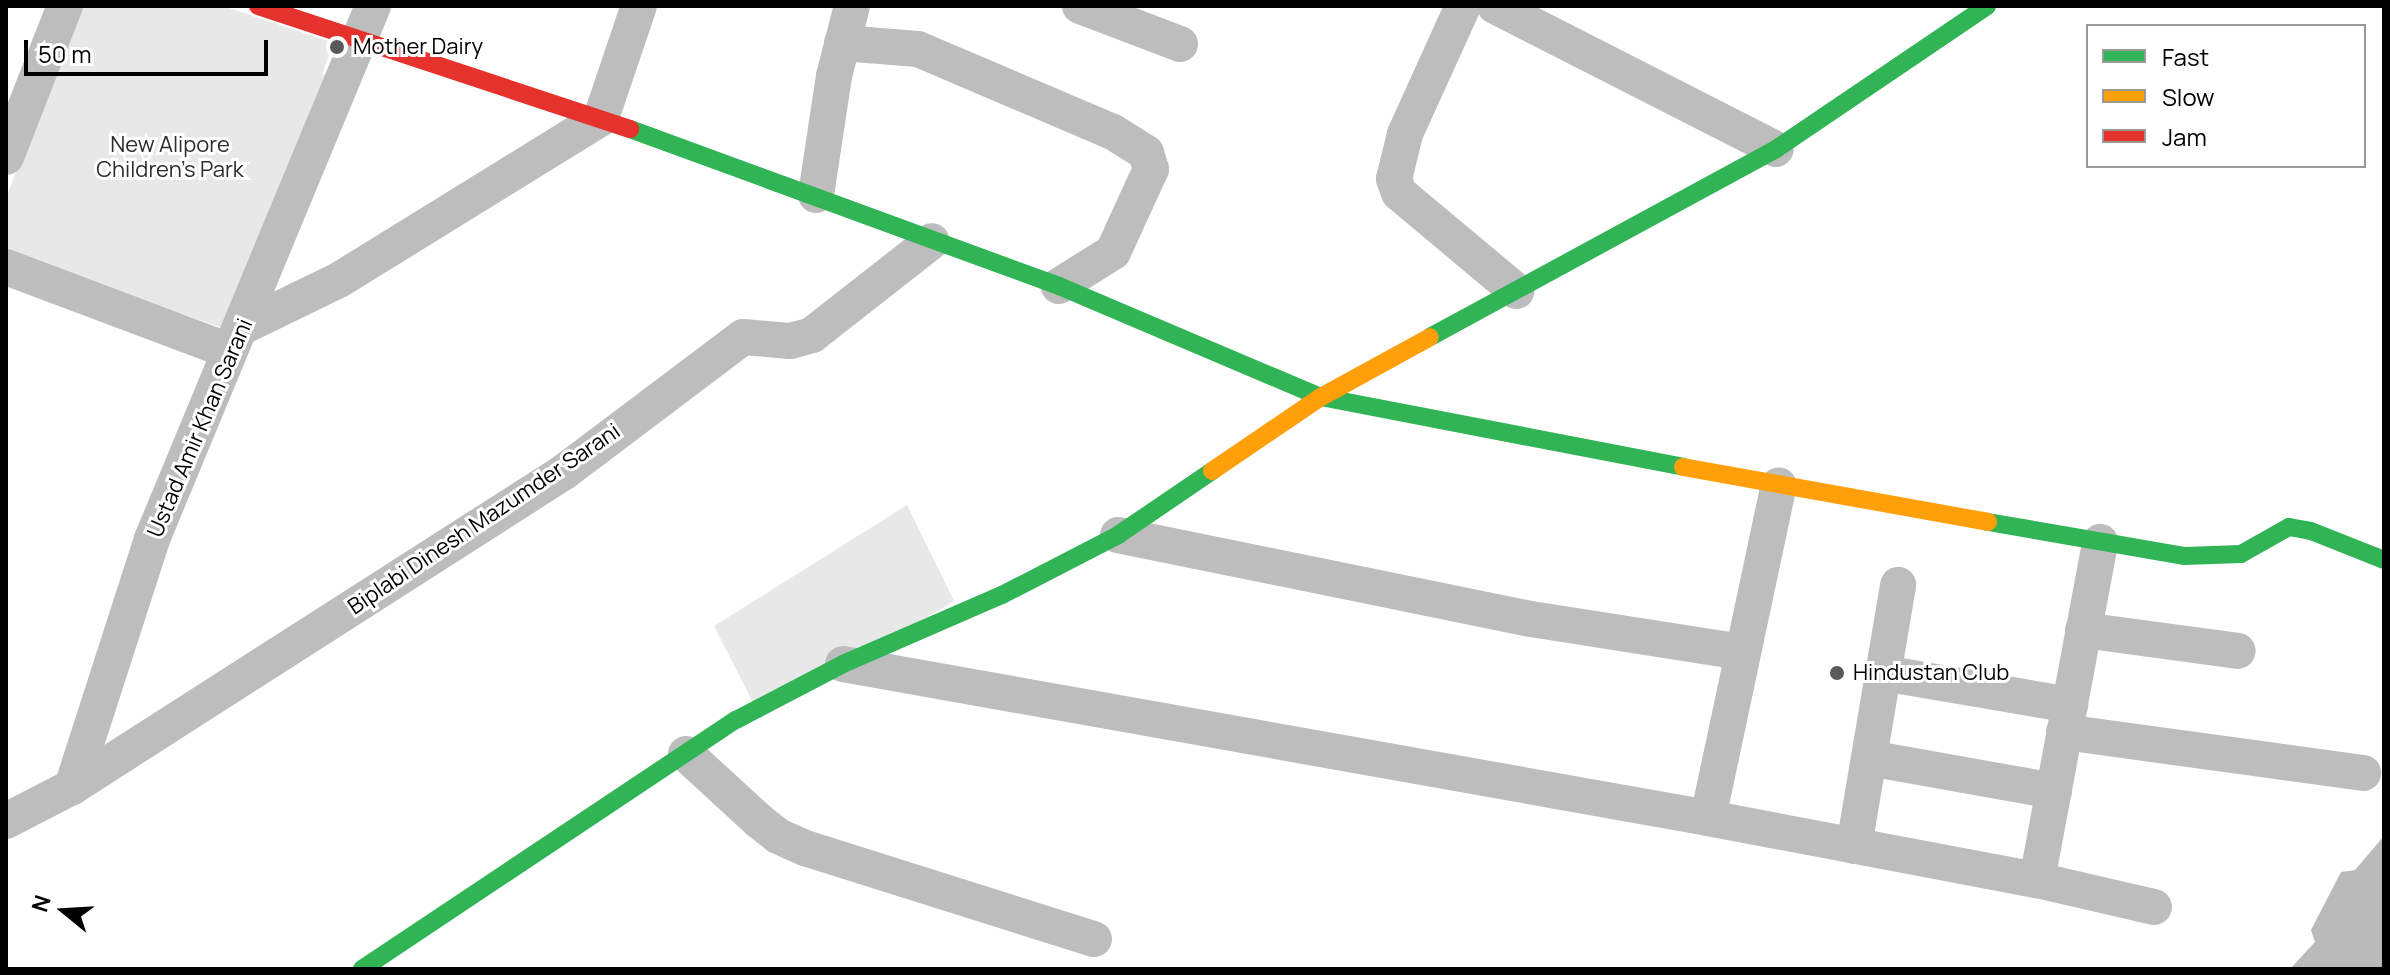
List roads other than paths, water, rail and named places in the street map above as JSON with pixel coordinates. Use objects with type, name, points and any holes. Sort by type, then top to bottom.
[{"type":"street","points":[[6,157],[65,6]]},
{"type":"street","points":[[258,6],[601,118],[816,195],[1059,286],[1321,397],[1779,485],[2185,556],[2241,554],[2289,527],[2311,531],[2384,560]]},
{"type":"street","name":"Ustad Amir Khan Sarani","points":[[72,787],[152,539],[373,6]]},
{"type":"street","points":[[6,267],[236,339],[339,280],[601,118],[639,6]]},
{"type":"street","points":[[816,195],[842,43],[852,6]]},
{"type":"street","points":[[1080,6],[1180,44]]},
{"type":"street","points":[[1463,6],[1405,134],[1394,179],[1399,193],[1516,291]]},
{"type":"street","points":[[1495,6],[1776,149]]},
{"type":"street","points":[[370,968],[736,720],[843,664],[1002,595],[1118,535],[1321,397],[1776,149],[1987,6]]},
{"type":"street","points":[[842,43],[918,49],[1113,132],[1146,153],[1151,169],[1113,252],[1059,286]]},
{"type":"street","name":"Biplabi Dinesh Mazumder Sarani","points":[[72,787],[564,472],[743,337],[790,341],[812,335],[932,241]]},
{"type":"street","points":[[1708,818],[1779,485]]},
{"type":"street","points":[[1118,535],[1531,619],[1742,652]]},
{"type":"street","points":[[2037,880],[2100,542]]},
{"type":"street","points":[[1854,846],[1898,585]]},
{"type":"street","points":[[2083,630],[2238,651]]},
{"type":"street","points":[[843,664],[1708,818],[2037,880],[2154,907]]},
{"type":"street","points":[[1883,673],[2067,719],[2363,773]]},
{"type":"street","points":[[686,754],[778,836],[805,848],[1094,939]]},
{"type":"street","points":[[1869,758],[2054,791]]},
{"type":"street","points":[[6,821],[72,787]]},
{"type":"place","name":"Mother Dairy","points":[[337,47]]},
{"type":"place","name":"Hindustan Club","points":[[1837,673]]},
{"type":"park label","name":"New Alipore Children's Park","points":[[170,156]]}]
